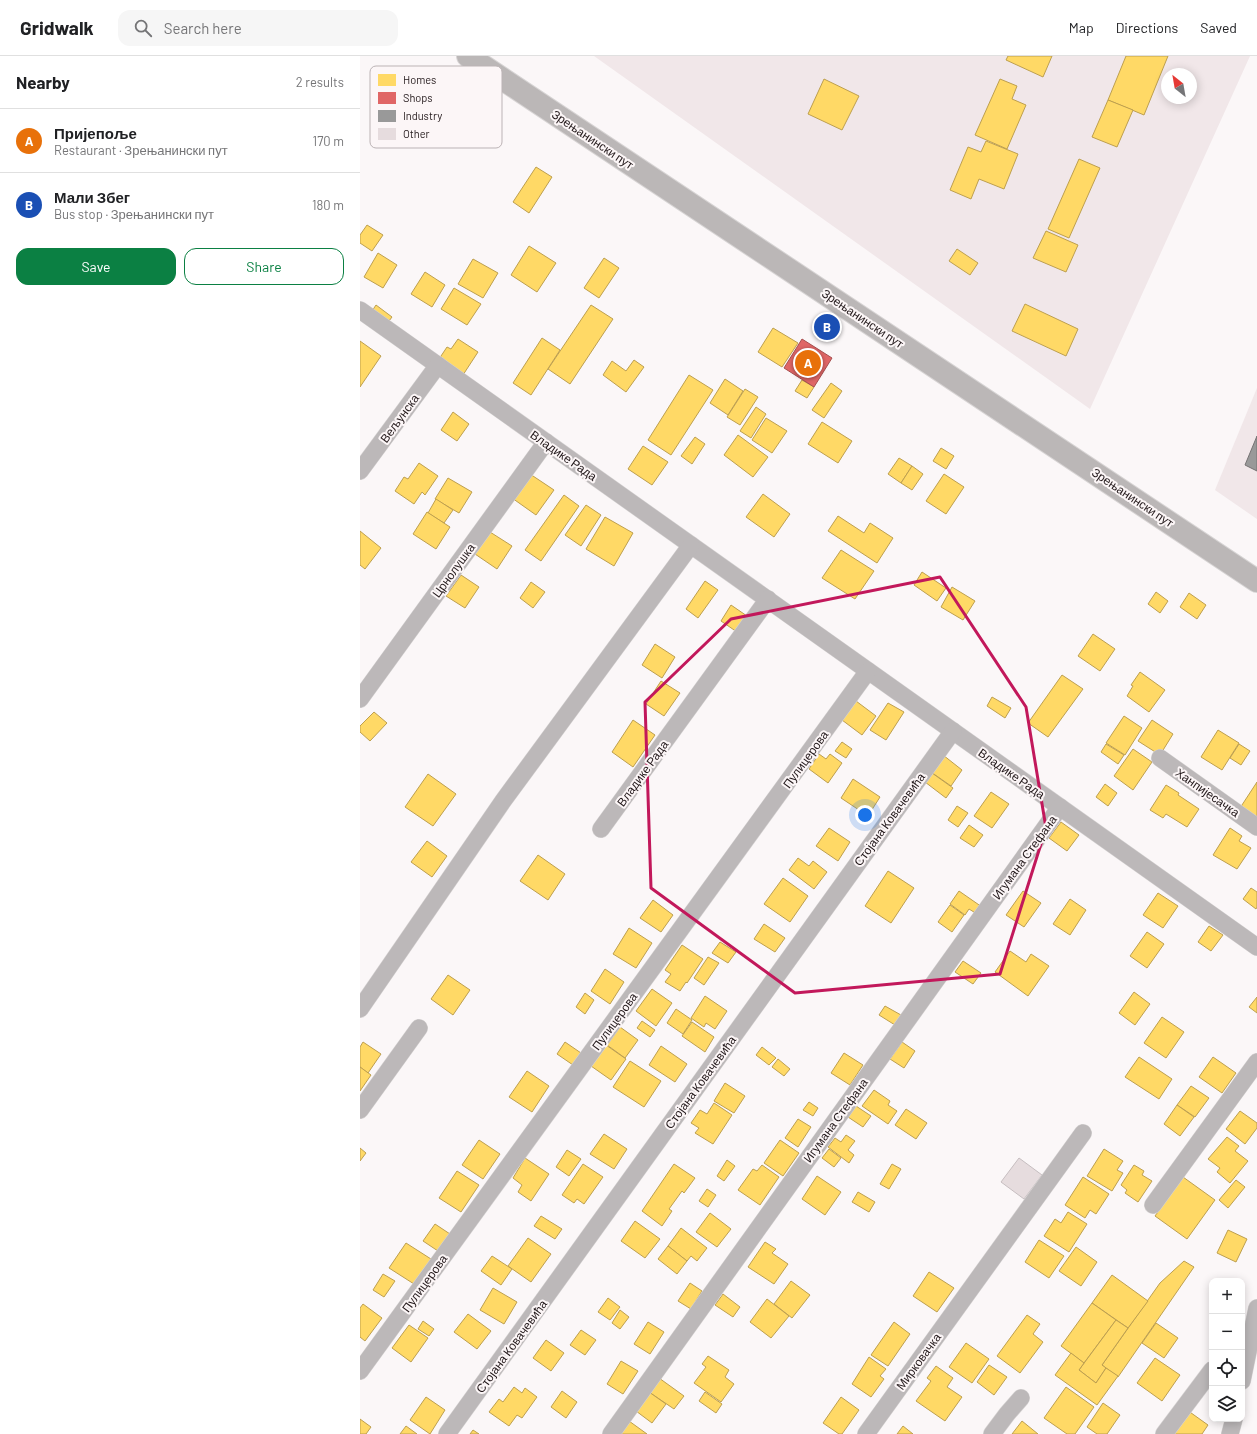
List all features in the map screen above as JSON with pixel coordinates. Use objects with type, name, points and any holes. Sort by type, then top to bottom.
[{"type":"main road","name":"Зрењанински пут","points":[[468,56],[483,66]]},
{"type":"main road","name":"Зрењанински пут","points":[[502,79],[1155,511],[1257,581]]},
{"type":"street","name":"Владике Рада","points":[[362,316],[438,366],[546,442],[1257,947]]},
{"type":"street","name":"Вељунска","points":[[360,471],[438,366]]},
{"type":"street","name":"Црнолушка","points":[[360,699],[546,442]]},
{"type":"street","points":[[360,1009],[503,801],[691,545]]},
{"type":"street","name":"Владике Рада","points":[[601,829],[768,599]]},
{"type":"street","name":"Пулицерова","points":[[360,1371],[868,671]]},
{"type":"street","name":"Стојана Ковачевића","points":[[447,1434],[953,731]]},
{"type":"street","name":"Ханпијесачка","points":[[1160,758],[1257,827]]},
{"type":"street","name":"Игумана Стефана","points":[[611,1434],[1060,807]]},
{"type":"street","points":[[360,1110],[419,1028]]},
{"type":"street","points":[[1153,1205],[1257,1062]]},
{"type":"street","name":"Мирковачка","points":[[866,1434],[1083,1133]]},
{"type":"street","points":[[1245,1352],[1247,1332],[1257,1308]]},
{"type":"street","points":[[1164,1434],[1209,1374]]},
{"type":"street","points":[[992,1434],[1021,1398]]},
{"type":"street","points":[[1230,1434],[1233,1422]]},
{"type":"highlighted area","points":[[940,577],[1026,707],[1046,828],[1000,974],[795,993],[651,888],[645,702],[731,619]]},
{"type":"shaded area","points":[[594,56],[1250,56],[1090,409]]},
{"type":"shaded area","points":[[1257,388],[1257,519],[1215,490]]},
{"type":"building: Homes","points":[[1008,56],[1052,56],[1043,77],[1006,60]]},
{"type":"building: Homes","points":[[1126,56],[1168,56],[1163,68],[1161,68],[1161,73],[1144,115],[1108,100]]},
{"type":"building: Homes","points":[[824,79],[859,96],[842,130],[808,114]]},
{"type":"building: Homes","points":[[1000,79],[1017,86],[1012,99],[1026,105],[1007,149],[975,135]]},
{"type":"building: Homes","points":[[1108,100],[1133,110],[1117,147],[1092,137]]},
{"type":"building: Homes","points":[[986,141],[1018,154],[1004,189],[979,179],[971,199],[950,190],[968,147],[981,152]]},
{"type":"building: Homes","points":[[1079,159],[1100,168],[1069,238],[1048,229]]},
{"type":"building: Homes","points":[[536,167],[552,177],[529,213],[513,202]]},
{"type":"building: Homes","points":[[367,225],[383,235],[372,251],[360,243],[360,235]]},
{"type":"building: Homes","points":[[1046,231],[1078,245],[1066,272],[1033,258]]},
{"type":"building: Homes","points":[[529,246],[556,263],[537,292],[511,275]]},
{"type":"building: Homes","points":[[957,249],[978,263],[970,275],[949,261]]},
{"type":"building: Homes","points":[[378,253],[397,265],[383,288],[364,277]]},
{"type":"building: Homes","points":[[604,258],[619,268],[599,298],[584,288]]},
{"type":"building: Homes","points":[[473,259],[498,273],[483,298],[458,284]]},
{"type":"building: Homes","points":[[425,272],[445,285],[432,307],[411,294]]},
{"type":"building: Homes","points":[[454,288],[481,304],[467,325],[441,309]]},
{"type":"building: Homes","points":[[1025,304],[1078,329],[1066,356],[1012,331]]},
{"type":"building: Homes","points":[[376,305],[392,317],[386,325],[370,314]]},
{"type":"building: Homes","points":[[591,305],[613,319],[570,384],[548,369]]},
{"type":"building: Homes","points":[[773,328],[798,343],[782,367],[758,352]]},
{"type":"building: Homes","points":[[542,338],[560,350],[531,395],[513,383]]},
{"type":"building: Homes","points":[[458,339],[478,352],[461,378],[437,362],[447,347],[451,349]]},
{"type":"building: Homes","points":[[360,341],[381,356],[360,387]]},
{"type":"building: Homes","points":[[634,360],[644,367],[626,392],[603,375],[612,361],[626,371]]},
{"type":"building: Homes","points":[[689,375],[713,390],[671,455],[648,440]]},
{"type":"building: Homes","points":[[725,379],[743,391],[728,415],[710,403]]},
{"type":"building: Homes","points":[[802,380],[814,387],[807,398],[795,391]]},
{"type":"building: Homes","points":[[831,383],[842,391],[824,418],[812,410]]},
{"type":"building: Homes","points":[[745,389],[758,397],[740,425],[727,417]]},
{"type":"building: Homes","points":[[756,407],[766,414],[751,438],[740,431]]},
{"type":"building: Homes","points":[[453,412],[469,424],[457,441],[441,430]]},
{"type":"building: Homes","points":[[766,418],[787,431],[772,453],[752,440]]},
{"type":"building: Homes","points":[[822,422],[852,441],[838,463],[808,444]]},
{"type":"building: Homes","points":[[738,435],[768,457],[753,477],[724,455]]},
{"type":"building: Homes","points":[[695,437],[705,444],[692,464],[681,456]]},
{"type":"building: Homes","points":[[643,446],[668,462],[652,485],[628,469]]},
{"type":"building: Homes","points":[[941,448],[954,456],[946,469],[933,461]]},
{"type":"building: Homes","points":[[899,458],[912,466],[901,483],[888,474]]},
{"type":"building: Homes","points":[[419,463],[438,476],[425,495],[422,492],[414,504],[395,491],[404,477],[408,479]]},
{"type":"building: Homes","points":[[912,466],[923,474],[912,490],[901,483]]},
{"type":"building: Homes","points":[[530,474],[554,490],[536,515],[512,498]]},
{"type":"building: Homes","points":[[944,474],[964,487],[946,514],[926,501]]},
{"type":"building: Homes","points":[[448,478],[472,492],[459,513],[435,499]]},
{"type":"building: Homes","points":[[763,494],[790,514],[774,537],[746,517]]},
{"type":"building: Homes","points":[[564,495],[579,506],[541,561],[525,550]]},
{"type":"building: Homes","points":[[436,499],[453,510],[444,523],[428,513]]},
{"type":"building: Homes","points":[[586,505],[601,515],[581,546],[565,535]]},
{"type":"building: Homes","points":[[427,512],[450,527],[436,549],[413,534]]},
{"type":"building: Homes","points":[[838,516],[864,533],[870,523],[893,538],[877,563],[828,531]]},
{"type":"building: Homes","points":[[605,517],[633,533],[614,566],[586,549]]},
{"type":"building: Homes","points":[[360,531],[381,548],[365,569],[360,565]]},
{"type":"building: Homes","points":[[490,532],[512,546],[497,569],[475,554]]},
{"type":"building: Homes","points":[[841,550],[874,571],[855,599],[822,578]]},
{"type":"building: Homes","points":[[922,572],[946,588],[937,601],[914,585]]},
{"type":"building: Homes","points":[[461,575],[479,587],[465,608],[446,596]]},
{"type":"building: Homes","points":[[705,581],[718,590],[698,618],[686,609]]},
{"type":"building: Homes","points":[[531,582],[545,592],[533,608],[520,598]]},
{"type":"building: Homes","points":[[952,587],[975,601],[963,620],[941,607]]},
{"type":"building: Homes","points":[[1156,592],[1168,601],[1160,613],[1148,604]]},
{"type":"building: Homes","points":[[1189,593],[1206,605],[1197,619],[1180,607]]},
{"type":"building: Homes","points":[[731,605],[747,616],[737,632],[721,621]]},
{"type":"building: Homes","points":[[1093,634],[1115,649],[1100,671],[1078,656]]},
{"type":"building: Homes","points":[[655,644],[675,657],[662,678],[642,665]]},
{"type":"building: Homes","points":[[1140,672],[1165,690],[1149,712],[1127,696],[1133,686],[1131,685]]},
{"type":"building: Homes","points":[[1062,675],[1083,689],[1048,737],[1028,723]]},
{"type":"building: Homes","points":[[661,681],[680,693],[664,716],[646,704]]},
{"type":"building: Homes","points":[[992,697],[1011,708],[1005,718],[987,706]]},
{"type":"building: Homes","points":[[856,701],[876,716],[862,735],[842,720]]},
{"type":"building: Homes","points":[[888,703],[904,712],[886,740],[870,730]]},
{"type":"building: Homes","points":[[374,712],[387,723],[370,741],[360,732],[360,726]]},
{"type":"building: Homes","points":[[1124,716],[1142,728],[1125,755],[1106,743]]},
{"type":"building: Homes","points":[[633,720],[655,735],[633,767],[612,752]]},
{"type":"building: Homes","points":[[1152,720],[1173,734],[1160,755],[1138,741]]},
{"type":"building: Homes","points":[[1218,730],[1239,743],[1222,770],[1201,757]]},
{"type":"building: Homes","points":[[842,742],[852,749],[846,758],[835,751]]},
{"type":"building: Homes","points":[[1106,744],[1124,755],[1118,764],[1101,752]]},
{"type":"building: Homes","points":[[1239,744],[1250,751],[1241,765],[1230,758]]},
{"type":"building: Homes","points":[[1133,749],[1152,762],[1133,790],[1114,776]]},
{"type":"building: Homes","points":[[819,754],[826,759],[830,754],[842,763],[828,783],[809,769]]},
{"type":"building: Homes","points":[[943,755],[962,770],[951,786],[931,772]]},
{"type":"building: Homes","points":[[932,773],[953,788],[946,798],[925,782]]},
{"type":"building: Homes","points":[[428,774],[456,794],[433,826],[405,807]]},
{"type":"building: Homes","points":[[853,779],[880,797],[868,816],[841,798]]},
{"type":"building: Homes","points":[[1257,782],[1257,819],[1240,808]]},
{"type":"building: Homes","points":[[1105,784],[1117,793],[1108,806],[1096,797]]},
{"type":"building: Homes","points":[[1166,785],[1199,809],[1187,827],[1166,814],[1163,818],[1150,810]]},
{"type":"building: Homes","points":[[991,792],[1009,804],[992,828],[974,816]]},
{"type":"building: Homes","points":[[957,806],[968,813],[958,827],[948,820]]},
{"type":"building: Homes","points":[[1061,822],[1079,835],[1067,851],[1049,838]]},
{"type":"building: Homes","points":[[969,825],[983,835],[974,847],[960,838]]},
{"type":"building: Homes","points":[[829,828],[850,842],[838,861],[816,846]]},
{"type":"building: Homes","points":[[1230,828],[1242,836],[1239,841],[1251,848],[1237,869],[1213,855]]},
{"type":"building: Homes","points":[[427,841],[447,856],[432,877],[411,862]]},
{"type":"building: Homes","points":[[538,855],[565,874],[548,900],[520,881]]},
{"type":"building: Homes","points":[[798,858],[809,866],[813,861],[827,872],[814,889],[789,870]]},
{"type":"building: Homes","points":[[888,871],[914,888],[891,923],[865,906]]},
{"type":"building: Homes","points":[[783,878],[808,896],[790,922],[764,904]]},
{"type":"building: Homes","points":[[1251,888],[1257,892],[1256,909],[1243,899]]},
{"type":"building: Homes","points":[[959,891],[982,907],[977,914],[969,909],[965,915],[950,904]]},
{"type":"building: Homes","points":[[1023,891],[1041,903],[1024,927],[1006,915]]},
{"type":"building: Homes","points":[[1158,893],[1178,906],[1163,928],[1143,915]]},
{"type":"building: Homes","points":[[1070,899],[1086,910],[1070,935],[1053,924]]},
{"type":"building: Homes","points":[[653,900],[673,915],[661,932],[640,918]]},
{"type":"building: Homes","points":[[950,905],[964,915],[952,932],[938,922]]},
{"type":"building: Homes","points":[[764,924],[785,938],[775,952],[754,939]]},
{"type":"building: Homes","points":[[1209,926],[1223,935],[1211,951],[1198,942]]},
{"type":"building: Homes","points":[[629,928],[652,943],[636,968],[613,954]]},
{"type":"building: Homes","points":[[1147,932],[1164,944],[1147,968],[1130,956]]},
{"type":"building: Homes","points":[[720,942],[736,952],[728,963],[712,953]]},
{"type":"building: Homes","points":[[682,945],[703,959],[680,991],[665,982],[671,974],[665,970]]},
{"type":"building: Homes","points":[[1010,951],[1026,962],[1031,954],[1049,966],[1028,996],[995,972]]},
{"type":"building: Homes","points":[[708,957],[719,963],[704,985],[694,978]]},
{"type":"building: Homes","points":[[963,961],[981,973],[973,984],[955,972]]},
{"type":"building: Homes","points":[[605,969],[624,982],[610,1004],[591,991]]},
{"type":"building: Homes","points":[[448,975],[470,990],[453,1015],[431,999]]},
{"type":"building: Homes","points":[[652,989],[672,1003],[656,1026],[636,1011]]},
{"type":"building: Homes","points":[[1134,992],[1150,1004],[1135,1025],[1119,1013]]},
{"type":"building: Homes","points":[[585,993],[594,1000],[585,1014],[576,1007]]},
{"type":"building: Homes","points":[[705,996],[727,1011],[715,1029],[706,1023],[704,1027],[691,1018]]},
{"type":"building: Homes","points":[[1257,997],[1257,1013],[1249,1007]]},
{"type":"building: Homes","points":[[885,1006],[901,1015],[895,1025],[879,1015]]},
{"type":"building: Homes","points":[[676,1009],[692,1020],[683,1034],[667,1023]]},
{"type":"building: Homes","points":[[1162,1017],[1184,1032],[1166,1058],[1144,1043]]},
{"type":"building: Homes","points":[[642,1021],[655,1030],[650,1037],[637,1028]]},
{"type":"building: Homes","points":[[692,1022],[714,1037],[705,1052],[682,1036]]},
{"type":"building: Homes","points":[[620,1027],[638,1040],[625,1058],[607,1045]]},
{"type":"building: Homes","points":[[363,1042],[381,1054],[368,1073],[360,1067],[360,1047]]},
{"type":"building: Homes","points":[[565,1042],[581,1053],[573,1065],[557,1054]]},
{"type":"building: Homes","points":[[902,1042],[915,1051],[904,1068],[890,1059]]},
{"type":"building: Homes","points":[[606,1045],[626,1059],[611,1080],[591,1066]]},
{"type":"building: Homes","points":[[661,1046],[687,1064],[675,1082],[649,1065]]},
{"type":"building: Homes","points":[[762,1047],[776,1058],[769,1065],[756,1055]]},
{"type":"building: Homes","points":[[844,1053],[863,1065],[850,1085],[831,1073]]},
{"type":"building: Homes","points":[[1139,1057],[1172,1079],[1159,1099],[1125,1077]]},
{"type":"building: Homes","points":[[1213,1057],[1236,1073],[1222,1093],[1199,1077]]},
{"type":"building: Homes","points":[[778,1059],[790,1069],[784,1076],[772,1067]]},
{"type":"building: Homes","points":[[630,1061],[661,1081],[644,1107],[613,1087]]},
{"type":"building: Homes","points":[[360,1067],[371,1075],[360,1091]]},
{"type":"building: Homes","points":[[527,1071],[549,1086],[532,1112],[509,1097]]},
{"type":"building: Homes","points":[[725,1083],[745,1096],[734,1113],[714,1101]]},
{"type":"building: Homes","points":[[1191,1086],[1209,1098],[1195,1117],[1177,1105]]},
{"type":"building: Homes","points":[[874,1090],[890,1101],[888,1105],[897,1111],[888,1124],[862,1106]]},
{"type":"building: Homes","points":[[809,1102],[818,1108],[813,1116],[803,1110]]},
{"type":"building: Homes","points":[[714,1103],[732,1115],[713,1144],[695,1133],[699,1128],[691,1123],[700,1110],[707,1114]]},
{"type":"building: Homes","points":[[1177,1105],[1194,1117],[1180,1136],[1164,1124]]},
{"type":"building: Homes","points":[[856,1106],[871,1116],[863,1127],[848,1117]]},
{"type":"building: Homes","points":[[906,1109],[927,1123],[916,1139],[895,1125]]},
{"type":"building: Homes","points":[[1240,1111],[1257,1123],[1257,1128],[1245,1144],[1226,1129]]},
{"type":"building: Homes","points":[[798,1119],[811,1127],[798,1147],[785,1138]]},
{"type":"building: Homes","points":[[604,1134],[627,1149],[614,1169],[590,1154]]},
{"type":"building: Homes","points":[[846,1135],[855,1141],[848,1150],[854,1155],[849,1163],[828,1147],[835,1138],[841,1142]]},
{"type":"building: Homes","points":[[1227,1137],[1239,1146],[1235,1151],[1248,1161],[1230,1183],[1217,1172],[1220,1168],[1208,1159]]},
{"type":"building: Homes","points":[[479,1140],[500,1154],[483,1179],[462,1165]]},
{"type":"building: Homes","points":[[780,1140],[799,1153],[783,1176],[764,1163]]},
{"type":"building: Homes","points":[[360,1148],[366,1153],[360,1161]]},
{"type":"building: Homes","points":[[829,1149],[841,1158],[834,1167],[822,1158]]},
{"type":"building: Homes","points":[[1104,1149],[1123,1161],[1117,1170],[1123,1173],[1112,1191],[1087,1176]]},
{"type":"building: Homes","points":[[567,1150],[581,1159],[569,1176],[556,1167]]},
{"type":"building: Homes","points":[[525,1158],[549,1174],[531,1201],[518,1192],[522,1185],[513,1178]]},
{"type":"building: Homes","points":[[727,1160],[735,1166],[724,1181],[717,1176]]},
{"type":"building: Homes","points":[[583,1164],[603,1177],[584,1204],[577,1199],[574,1203],[562,1195]]},
{"type":"building: Homes","points":[[674,1164],[695,1178],[684,1193],[682,1191],[669,1209],[672,1211],[662,1226],[642,1211]]},
{"type":"building: Homes","points":[[892,1164],[901,1169],[889,1189],[880,1184]]},
{"type":"building: Homes","points":[[762,1165],[779,1177],[760,1205],[738,1190],[753,1169],[757,1171]]},
{"type":"building: Homes","points":[[1134,1165],[1144,1171],[1142,1175],[1152,1181],[1138,1202],[1125,1193],[1127,1190],[1121,1185]]},
{"type":"building: Homes","points":[[457,1171],[479,1185],[461,1212],[439,1198]]},
{"type":"building: Homes","points":[[817,1176],[841,1192],[825,1215],[802,1199]]},
{"type":"building: Homes","points":[[1083,1177],[1109,1194],[1096,1214],[1090,1210],[1085,1218],[1065,1205]]},
{"type":"building: Homes","points":[[1183,1177],[1215,1200],[1187,1239],[1155,1216]]},
{"type":"building: Homes","points":[[1236,1180],[1245,1187],[1228,1208],[1219,1200]]},
{"type":"building: Homes","points":[[707,1189],[716,1195],[708,1207],[699,1201]]},
{"type":"building: Homes","points":[[858,1192],[875,1202],[869,1212],[852,1202]]},
{"type":"building: Homes","points":[[1068,1212],[1087,1224],[1069,1252],[1044,1236],[1055,1219],[1061,1223]]},
{"type":"building: Homes","points":[[710,1213],[731,1229],[717,1247],[696,1232]]},
{"type":"building: Homes","points":[[541,1216],[562,1229],[555,1239],[534,1226]]},
{"type":"building: Homes","points":[[635,1221],[660,1239],[645,1258],[621,1241]]},
{"type":"building: Homes","points":[[435,1224],[450,1234],[438,1251],[423,1241]]},
{"type":"building: Homes","points":[[681,1228],[707,1248],[697,1261],[691,1256],[687,1261],[668,1246]]},
{"type":"building: Homes","points":[[1228,1230],[1247,1239],[1236,1262],[1217,1253]]},
{"type":"building: Homes","points":[[528,1238],[551,1254],[531,1282],[508,1266]]},
{"type":"building: Homes","points":[[1039,1240],[1064,1256],[1049,1278],[1025,1262]]},
{"type":"building: Homes","points":[[765,1242],[776,1249],[772,1253],[788,1264],[774,1284],[748,1267]]},
{"type":"building: Homes","points":[[406,1243],[431,1259],[414,1284],[389,1268]]},
{"type":"building: Homes","points":[[668,1246],[687,1261],[677,1274],[658,1259]]},
{"type":"building: Homes","points":[[1076,1247],[1097,1262],[1081,1286],[1059,1271]]},
{"type":"building: Homes","points":[[492,1256],[512,1269],[501,1285],[481,1271]]},
{"type":"building: Homes","points":[[1184,1261],[1194,1267],[1118,1377],[1102,1365],[1160,1283]]},
{"type":"building: Homes","points":[[929,1272],[954,1288],[937,1312],[913,1296]]},
{"type":"building: Homes","points":[[383,1274],[395,1281],[384,1297],[373,1290]]},
{"type":"building: Homes","points":[[1112,1275],[1148,1301],[1128,1328],[1092,1303]]},
{"type":"building: Homes","points":[[791,1281],[810,1295],[792,1318],[774,1304]]},
{"type":"building: Homes","points":[[690,1283],[702,1291],[691,1309],[678,1301]]},
{"type":"building: Homes","points":[[493,1288],[517,1302],[504,1324],[480,1310]]},
{"type":"building: Homes","points":[[723,1294],[740,1307],[733,1317],[715,1305]]},
{"type":"building: Homes","points":[[608,1298],[620,1307],[610,1320],[598,1312]]},
{"type":"building: Homes","points":[[767,1299],[789,1316],[771,1338],[750,1322]]},
{"type":"building: Homes","points":[[1092,1303],[1116,1320],[1084,1363],[1061,1346]]},
{"type":"building: Homes","points":[[363,1304],[382,1318],[365,1341],[360,1337],[360,1308]]},
{"type":"building: Homes","points":[[620,1310],[629,1317],[620,1329],[612,1323]]},
{"type":"building: Homes","points":[[468,1314],[491,1331],[477,1349],[454,1332]]},
{"type":"building: Homes","points":[[1027,1315],[1040,1324],[1033,1334],[1043,1342],[1020,1373],[997,1356]]},
{"type":"building: Homes","points":[[1116,1320],[1128,1328],[1102,1365],[1106,1368],[1096,1383],[1079,1370]]},
{"type":"building: Homes","points":[[423,1321],[434,1329],[429,1336],[418,1329]]},
{"type":"building: Homes","points":[[648,1322],[664,1332],[650,1354],[634,1344]]},
{"type":"building: Homes","points":[[894,1322],[910,1334],[888,1366],[871,1355]]},
{"type":"building: Homes","points":[[1156,1323],[1178,1338],[1164,1358],[1142,1343]]},
{"type":"building: Homes","points":[[409,1325],[428,1338],[411,1362],[392,1348]]},
{"type":"building: Homes","points":[[581,1330],[596,1340],[585,1355],[570,1345]]},
{"type":"building: Homes","points":[[546,1340],[564,1353],[551,1371],[533,1358]]},
{"type":"building: Homes","points":[[966,1343],[989,1359],[972,1383],[949,1367]]},
{"type":"building: Homes","points":[[1071,1353],[1084,1363],[1079,1370],[1096,1383],[1106,1368],[1118,1376],[1097,1405],[1055,1375]]},
{"type":"building: Homes","points":[[708,1356],[729,1370],[725,1377],[734,1384],[721,1402],[694,1383],[706,1367],[702,1364]]},
{"type":"building: Homes","points":[[869,1357],[886,1369],[880,1376],[884,1379],[871,1397],[852,1384]]},
{"type":"building: Homes","points":[[1155,1358],[1180,1375],[1162,1401],[1137,1383]]},
{"type":"building: Homes","points":[[621,1361],[638,1371],[623,1394],[607,1384]]},
{"type":"building: Homes","points":[[989,1365],[1007,1377],[994,1395],[977,1382]]},
{"type":"building: Homes","points":[[936,1366],[953,1378],[947,1387],[962,1397],[945,1421],[916,1401],[931,1381],[927,1378]]},
{"type":"building: Homes","points":[[659,1378],[684,1396],[674,1409],[649,1392]]},
{"type":"building: Homes","points":[[514,1387],[522,1393],[525,1388],[537,1397],[522,1418],[517,1415],[509,1426],[489,1412],[499,1399],[503,1402]]},
{"type":"building: Homes","points":[[1066,1387],[1094,1407],[1075,1434],[1067,1434],[1044,1418]]},
{"type":"building: Homes","points":[[562,1391],[577,1402],[566,1418],[551,1407]]},
{"type":"building: Homes","points":[[649,1392],[666,1404],[652,1423],[636,1411]]},
{"type":"building: Homes","points":[[705,1392],[722,1404],[716,1413],[699,1401]]},
{"type":"building: Homes","points":[[426,1397],[445,1410],[430,1434],[410,1420]]},
{"type":"building: Homes","points":[[841,1397],[859,1410],[842,1434],[839,1434],[823,1423]]},
{"type":"building: Homes","points":[[1103,1403],[1120,1415],[1107,1434],[1097,1434],[1087,1427]]},
{"type":"building: Homes","points":[[1187,1410],[1208,1425],[1202,1434],[1173,1434]]},
{"type":"building: Homes","points":[[360,1419],[371,1427],[366,1434],[360,1434]]},
{"type":"building: Homes","points":[[629,1421],[647,1434],[619,1434]]},
{"type":"building: Homes","points":[[1022,1421],[1038,1434],[1012,1434]]},
{"type":"building: Homes","points":[[406,1426],[417,1434],[400,1434]]},
{"type":"building: Homes","points":[[903,1426],[913,1434],[897,1434]]},
{"type":"building: Homes","points":[[473,1430],[479,1434],[470,1434]]},
{"type":"building: Shops","points":[[802,339],[832,358],[814,387],[784,368]]},
{"type":"building: Industry","points":[[1257,436],[1257,471],[1245,465]]},
{"type":"building: Other","points":[[1019,1158],[1042,1175],[1024,1199],[1001,1182]]},
{"type":"place","name":"Мали Збег","points":[[827,327]]},
{"type":"place","name":"Пријепоље","points":[[808,363]]}]
